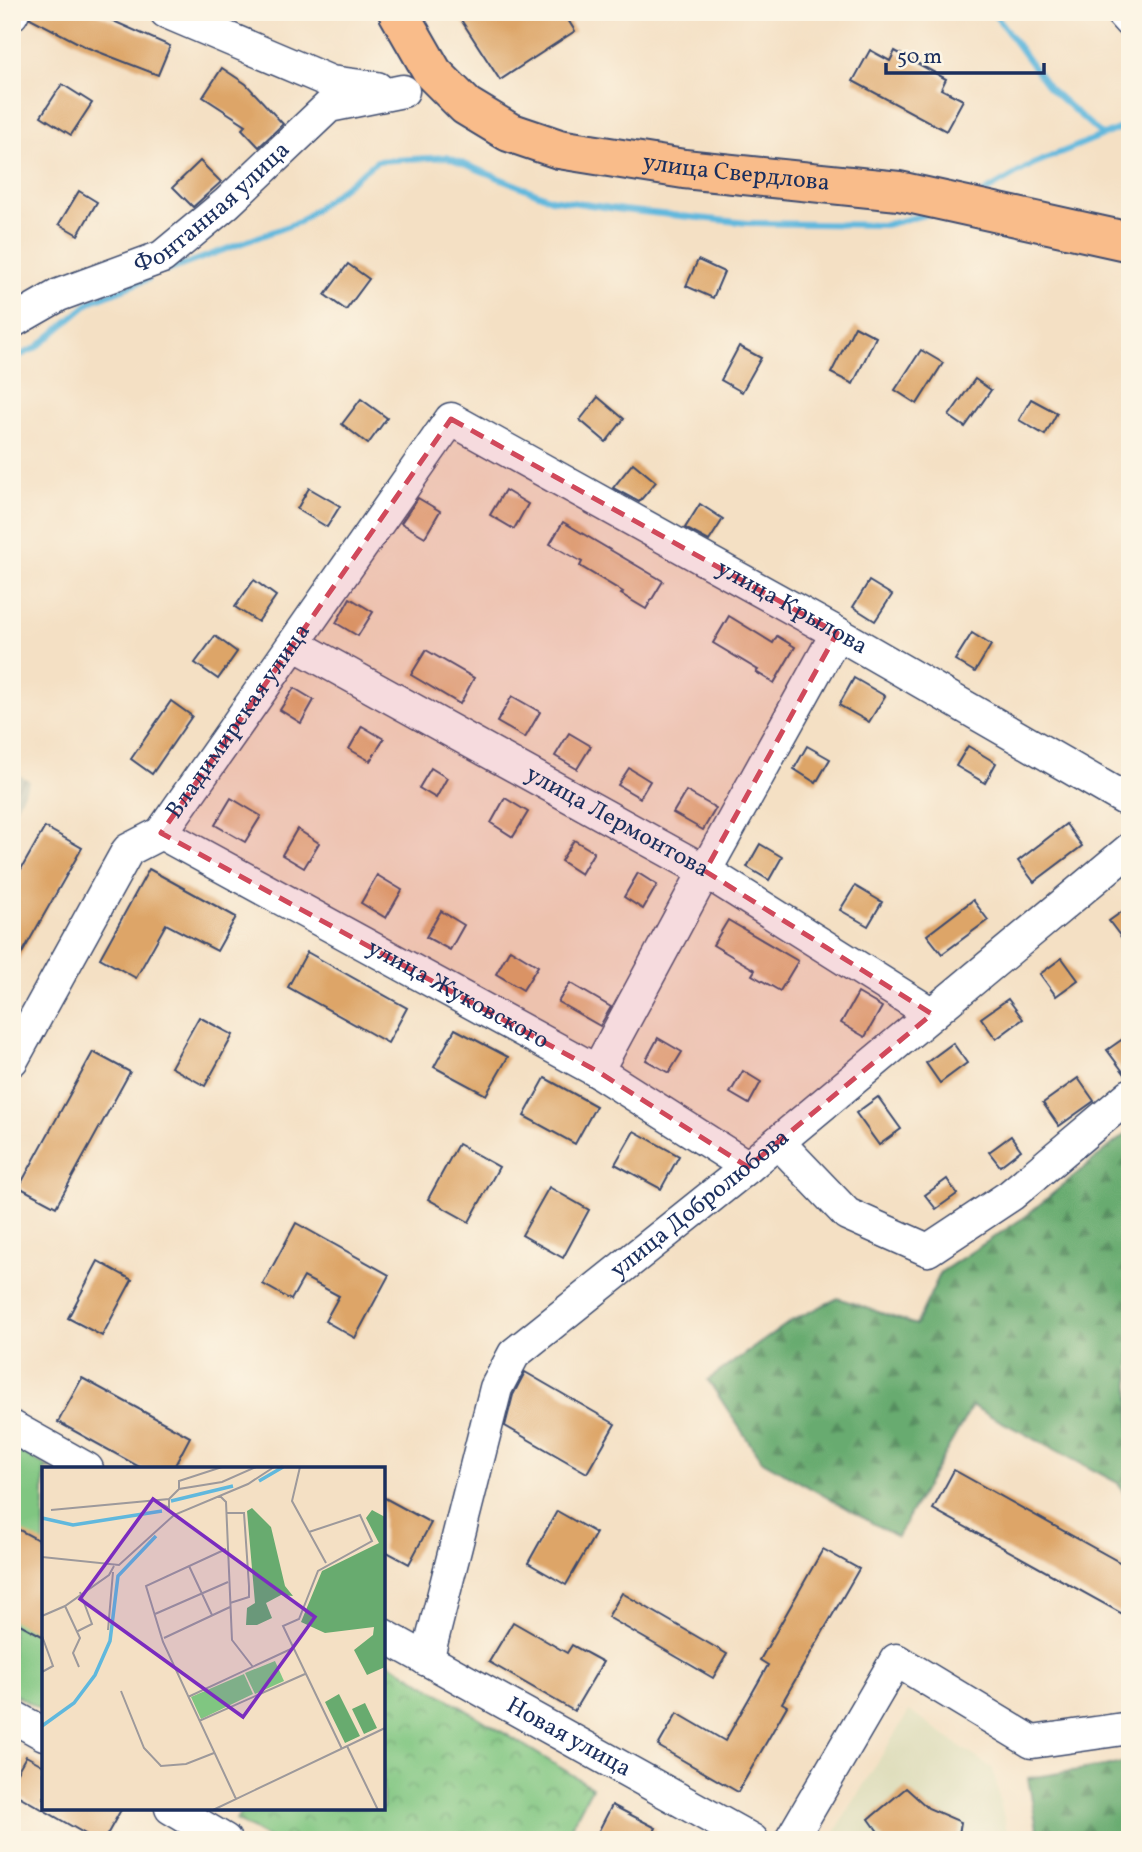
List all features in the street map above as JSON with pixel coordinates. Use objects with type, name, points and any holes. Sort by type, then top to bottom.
[{"type":"main road","name":"улица Свердлова","points":[[398,12],[418,82],[509,132],[559,149],[684,169],[900,191],[1130,242]]},
{"type":"street","points":[[166,12],[331,82],[418,82]]},
{"type":"street","points":[[1121,12],[1130,22]]},
{"type":"street","name":"Фонтанная улица","points":[[12,322],[59,295],[162,257],[227,203],[329,106],[418,82]]},
{"type":"street","name":"улица Крылова","points":[[451,419],[837,634],[1130,802]]},
{"type":"street","name":"Владимирская улица","points":[[12,1060],[128,850],[161,833],[451,419]]},
{"type":"street","points":[[597,1071],[837,634]]},
{"type":"street","name":"улица Лермонтова","points":[[294,644],[705,871],[932,1014]]},
{"type":"street","name":"улица Жуковского","points":[[161,833],[597,1071],[748,1167]]},
{"type":"street","name":"улица Добролюбова","points":[[427,1660],[496,1388],[514,1354],[748,1167],[1130,849]]},
{"type":"street","points":[[778,1142],[848,1214],[928,1250],[1011,1195],[1130,1096]]},
{"type":"street","points":[[12,1427],[83,1467]]},
{"type":"street","name":"Новая улица","points":[[385,1636],[752,1840]]},
{"type":"street","points":[[791,1840],[896,1660],[1032,1742],[1130,1728]]},
{"type":"street","points":[[12,1716],[42,1733]]},
{"type":"street","points":[[174,1810],[225,1840]]},
{"type":"highlighted area","points":[[451,419],[837,633],[705,871],[932,1014],[748,1167],[597,1071],[161,833]]},
{"type":"shaded area","points":[[12,771],[30,781],[12,815]]},
{"type":"shaded area","points":[[909,1711],[993,1769],[1009,1840],[830,1840]]},
{"type":"green space","points":[[1130,1130],[1130,1504],[1118,1483],[972,1406],[897,1537],[761,1460],[708,1380],[791,1321],[838,1298],[916,1325],[941,1272],[1023,1218]]},
{"type":"green space","points":[[12,1446],[48,1467],[42,1467],[42,1710],[12,1693]]},
{"type":"green space","points":[[385,1660],[592,1787],[564,1840],[271,1840],[236,1820],[242,1810],[385,1810]]},
{"type":"green space","points":[[1130,1762],[1130,1840],[1039,1840],[1028,1778]]},
{"type":"building","points":[[31,12],[93,12],[170,46],[158,75],[86,47],[30,18]]},
{"type":"building","points":[[456,12],[510,12],[517,22],[532,12],[563,12],[575,31],[500,80]]},
{"type":"building","points":[[870,50],[890,61],[895,51],[946,79],[941,89],[963,100],[946,131],[853,81]]},
{"type":"building","points":[[222,68],[246,84],[283,124],[259,147],[242,129],[246,125],[203,97]]},
{"type":"building","points":[[62,84],[92,103],[71,135],[41,116]]},
{"type":"building","points":[[200,161],[221,182],[193,207],[173,187]]},
{"type":"building","points":[[79,191],[97,202],[78,235],[59,224]]},
{"type":"building","points":[[698,260],[724,272],[713,298],[686,286]]},
{"type":"building","points":[[348,264],[369,279],[346,310],[325,295]]},
{"type":"building","points":[[855,326],[876,337],[853,384],[831,373]]},
{"type":"building","points":[[739,346],[761,358],[742,392],[721,380]]},
{"type":"building","points":[[921,350],[943,363],[917,404],[895,390]]},
{"type":"building","points":[[975,379],[991,390],[965,427],[949,416]]},
{"type":"building","points":[[598,397],[624,419],[606,442],[580,420]]},
{"type":"building","points":[[361,399],[387,418],[368,444],[342,424]]},
{"type":"building","points":[[1031,399],[1057,413],[1045,435],[1019,420]]},
{"type":"building","points":[[633,463],[656,482],[639,502],[613,488]]},
{"type":"building","points":[[309,488],[340,506],[327,527],[297,509]]},
{"type":"building","points":[[505,490],[528,504],[514,529],[490,515]]},
{"type":"building","points":[[418,498],[440,511],[425,537],[401,523]]},
{"type":"building","points":[[700,504],[723,519],[709,541],[685,528]]},
{"type":"building","points":[[563,522],[663,581],[646,609],[580,566],[582,562],[550,544]]},
{"type":"building","points":[[254,580],[276,596],[258,622],[235,607]]},
{"type":"building","points":[[869,581],[892,595],[875,621],[853,607]]},
{"type":"building","points":[[350,598],[373,612],[358,636],[336,623]]},
{"type":"building","points":[[729,616],[773,643],[777,636],[795,647],[774,683],[713,643]]},
{"type":"building","points":[[972,633],[991,645],[975,672],[955,660]]},
{"type":"building","points":[[215,636],[237,652],[218,679],[195,663]]},
{"type":"building","points":[[426,650],[474,678],[460,704],[411,675]]},
{"type":"building","points":[[854,678],[885,696],[869,722],[839,705]]},
{"type":"building","points":[[294,688],[314,700],[301,723],[280,710]]},
{"type":"building","points":[[512,696],[540,712],[525,738],[497,722]]},
{"type":"building","points":[[171,701],[192,716],[152,774],[131,759]]},
{"type":"building","points":[[362,726],[384,739],[370,761],[349,749]]},
{"type":"building","points":[[569,733],[591,746],[577,769],[555,756]]},
{"type":"building","points":[[807,746],[830,759],[816,783],[794,769]]},
{"type":"building","points":[[968,746],[996,763],[985,783],[956,766]]},
{"type":"building","points":[[431,768],[447,778],[436,798],[419,788]]},
{"type":"building","points":[[629,768],[650,781],[640,798],[618,785]]},
{"type":"building","points":[[686,791],[716,808],[703,830],[673,813]]},
{"type":"building","points":[[231,798],[261,816],[245,842],[215,825]]},
{"type":"building","points":[[505,798],[528,812],[513,837],[491,823]]},
{"type":"building","points":[[1066,824],[1082,846],[1034,882],[1018,861]]},
{"type":"building","points":[[45,827],[82,848],[12,971],[12,885]]},
{"type":"building","points":[[297,829],[319,843],[304,868],[282,855]]},
{"type":"building","points":[[574,840],[594,852],[581,874],[561,861]]},
{"type":"building","points":[[760,844],[782,857],[769,880],[747,867]]},
{"type":"building","points":[[149,869],[236,917],[217,951],[166,924],[136,978],[100,958]]},
{"type":"building","points":[[638,873],[657,885],[643,909],[624,897]]},
{"type":"building","points":[[377,875],[402,890],[386,918],[361,903]]},
{"type":"building","points":[[855,886],[882,902],[868,926],[840,910]]},
{"type":"building","points":[[973,900],[988,920],[942,954],[927,935]]},
{"type":"building","points":[[1130,906],[1130,949],[1109,921]]},
{"type":"building","points":[[441,911],[464,925],[450,950],[426,937]]},
{"type":"building","points":[[728,920],[798,961],[780,991],[752,975],[755,970],[713,945]]},
{"type":"building","points":[[510,949],[538,966],[523,990],[496,974]]},
{"type":"building","points":[[307,952],[407,1008],[388,1043],[288,987]]},
{"type":"building","points":[[1062,958],[1078,980],[1056,996],[1040,974]]},
{"type":"building","points":[[570,983],[611,1007],[600,1026],[558,1002]]},
{"type":"building","points":[[858,993],[882,1007],[865,1037],[841,1023]]},
{"type":"building","points":[[1008,999],[1023,1019],[996,1039],[981,1018]]},
{"type":"building","points":[[199,1017],[233,1035],[205,1086],[171,1067]]},
{"type":"building","points":[[455,1029],[508,1057],[486,1095],[434,1067]]},
{"type":"building","points":[[1130,1034],[1130,1077],[1127,1077],[1107,1050]]},
{"type":"building","points":[[658,1038],[682,1052],[669,1073],[646,1060]]},
{"type":"building","points":[[953,1043],[967,1063],[940,1083],[926,1063]]},
{"type":"building","points":[[93,1052],[130,1072],[56,1207],[19,1187]]},
{"type":"building","points":[[743,1071],[761,1082],[749,1104],[730,1093]]},
{"type":"building","points":[[545,1078],[596,1106],[575,1144],[524,1116]]},
{"type":"building","points":[[1078,1078],[1094,1101],[1059,1126],[1043,1103]]},
{"type":"building","points":[[878,1097],[901,1129],[879,1145],[856,1113]]},
{"type":"building","points":[[634,1131],[679,1156],[661,1189],[615,1164]]},
{"type":"building","points":[[1011,1136],[1021,1150],[1000,1166],[989,1152]]},
{"type":"building","points":[[458,1144],[499,1167],[469,1222],[428,1199]]},
{"type":"building","points":[[947,1179],[957,1194],[936,1209],[925,1195]]},
{"type":"building","points":[[549,1187],[589,1210],[563,1258],[522,1235]]},
{"type":"building","points":[[296,1223],[389,1275],[355,1338],[325,1321],[339,1296],[304,1277],[291,1300],[263,1284]]},
{"type":"building","points":[[98,1261],[132,1280],[102,1336],[68,1318]]},
{"type":"building","points":[[525,1372],[615,1424],[587,1473],[505,1426],[513,1395]]},
{"type":"building","points":[[82,1378],[190,1437],[174,1467],[139,1467],[58,1422]]},
{"type":"building","points":[[954,1470],[1130,1568],[1130,1618],[933,1509]]},
{"type":"building","points":[[385,1498],[431,1523],[409,1564],[385,1551]]},
{"type":"building","points":[[557,1511],[596,1533],[566,1585],[528,1563]]},
{"type":"building","points":[[12,1526],[42,1542],[42,1636],[12,1620]]},
{"type":"building","points":[[823,1549],[859,1569],[782,1703],[787,1706],[738,1792],[658,1746],[677,1713],[725,1741],[768,1665],[760,1660]]},
{"type":"building","points":[[622,1593],[727,1654],[713,1678],[608,1617]]},
{"type":"building","points":[[513,1622],[567,1653],[572,1645],[603,1662],[574,1711],[489,1662]]},
{"type":"building","points":[[26,1756],[42,1765],[42,1809],[12,1792],[12,1781]]},
{"type":"building","points":[[906,1788],[928,1808],[961,1822],[958,1840],[884,1840],[869,1819]]},
{"type":"building","points":[[612,1805],[656,1828],[650,1840],[594,1840]]},
{"type":"building","points":[[44,1810],[121,1810],[104,1840],[96,1840]]},
{"type":"waterway","points":[[993,12],[1049,88],[1102,135]]},
{"type":"waterway","points":[[983,193],[1033,164],[1130,124]]},
{"type":"waterway","points":[[167,271],[299,222],[377,161],[447,157],[551,199],[623,210],[747,223],[885,225],[928,214]]},
{"type":"waterway","points":[[12,359],[36,348],[92,301],[148,279]]}]
